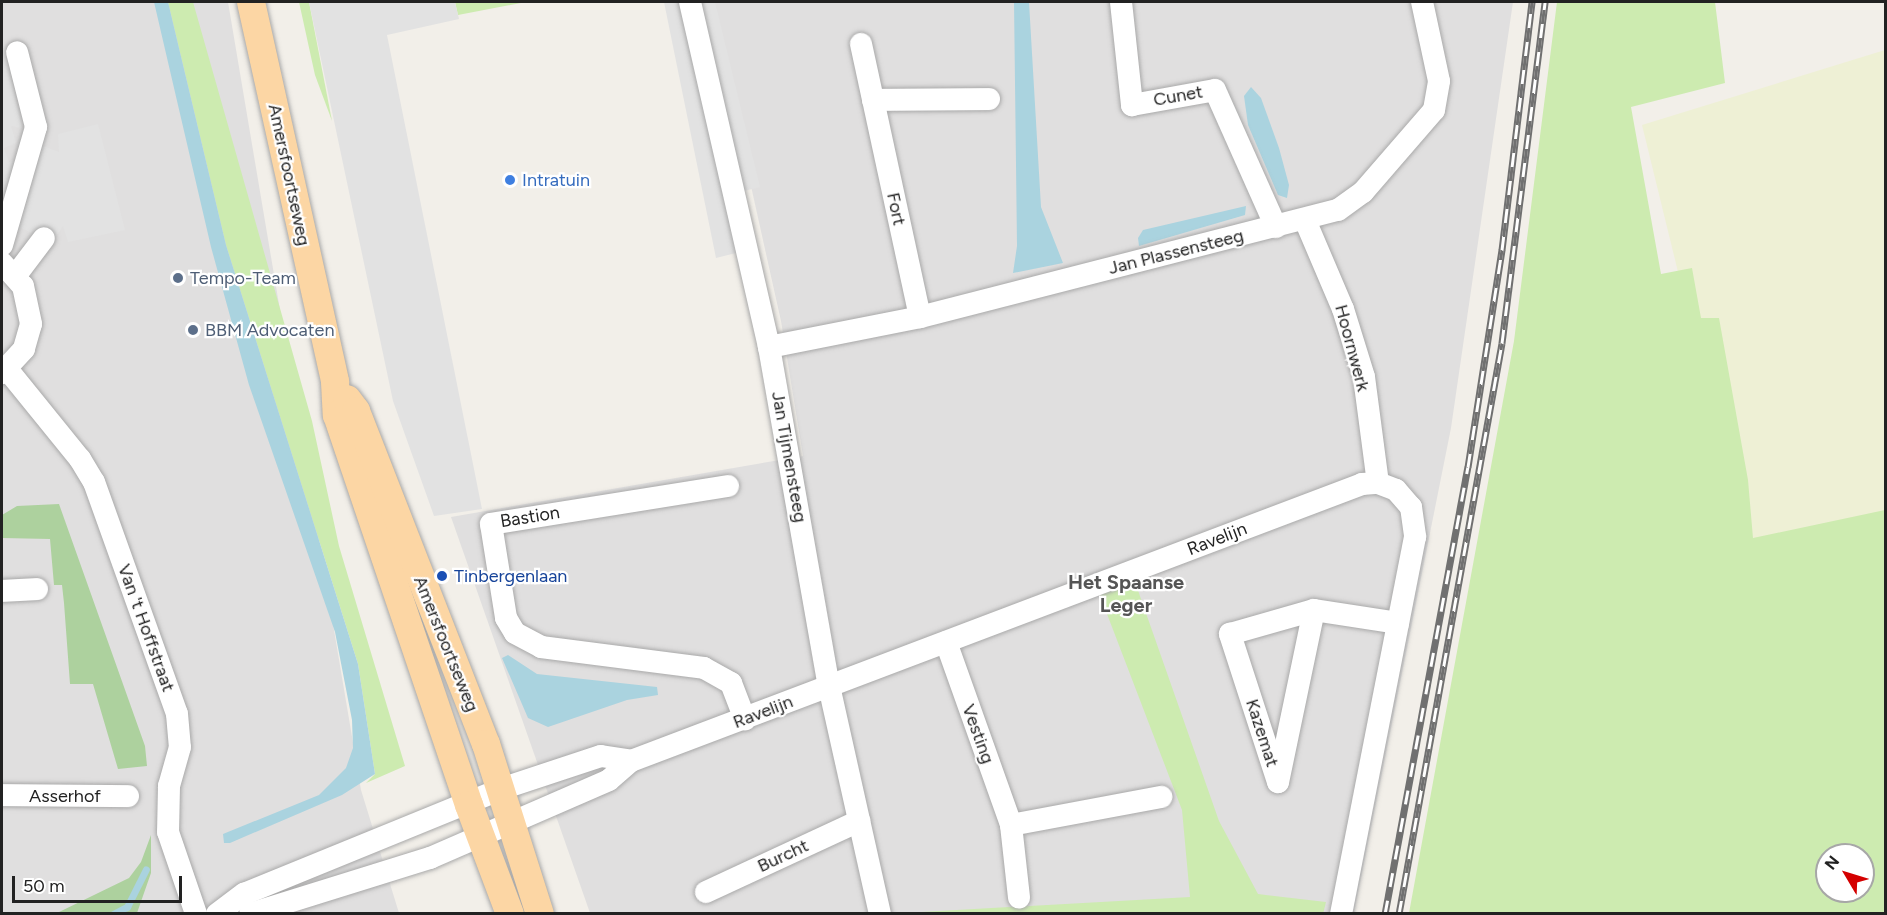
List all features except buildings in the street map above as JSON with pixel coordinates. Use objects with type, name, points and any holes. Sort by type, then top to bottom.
[{"type":"main road","name":"Amersfoortseweg","points":[[251,2],[335,382],[337,415],[469,805],[510,914]]},
{"type":"main road","name":"Amersfoortseweg","points":[[335,382],[356,411],[501,789],[540,914]]},
{"type":"street","name":"Jan Tijmensteeg","points":[[690,2],[770,347],[829,686],[880,914]]},
{"type":"street","name":"Cunet","points":[[1121,2],[1132,105],[1215,90],[1276,226]]},
{"type":"street","name":"Jan Plassensteeg","points":[[770,347],[920,317],[1338,210],[1364,192],[1434,110],[1439,81],[1422,2]]},
{"type":"street","name":"Fort","points":[[861,44],[920,317]]},
{"type":"street","points":[[2,244],[36,127],[17,52]]},
{"type":"street","points":[[873,100],[989,99]]},
{"type":"street","name":"Hoornwerk","points":[[1305,220],[1343,309],[1364,377],[1378,483]]},
{"type":"street","points":[[9,269],[44,238]]},
{"type":"street","name":"Van 't Hoffstraat","points":[[9,269],[28,298],[31,324],[24,349],[4,371],[80,459],[94,482],[177,714],[180,747],[169,786],[168,832],[196,914]]},
{"type":"street","points":[[1341,914],[1415,537],[1411,507],[1396,490],[1378,483]]},
{"type":"street","name":"Ravelijn","points":[[482,836],[609,780],[631,761],[1362,484],[1378,483]]},
{"type":"street","name":"Bastion","points":[[728,486],[491,524],[506,618],[515,633],[541,647],[704,668],[731,683],[745,719]]},
{"type":"street","points":[[2,591],[37,589]]},
{"type":"street","name":"Kazemat","points":[[1314,610],[1278,782],[1230,634],[1314,610],[1398,623]]},
{"type":"street","name":"Vesting","points":[[946,642],[1011,825],[1019,898]]},
{"type":"street","name":"Ravelijn","points":[[469,805],[501,789],[601,756],[631,761]]},
{"type":"street","name":"Asserhof","points":[[2,795],[128,796]]},
{"type":"street","points":[[1011,825],[1161,797]]},
{"type":"street","points":[[217,914],[244,894],[469,805]]},
{"type":"street","name":"Burcht","points":[[706,892],[859,820]]},
{"type":"street","points":[[250,914],[430,858],[482,836]]},
{"type":"shaded area","points":[[2,2],[228,2],[361,790],[399,913],[2,914]]},
{"type":"shaded area","points":[[309,2],[455,2],[459,19],[387,35],[482,509],[434,516],[393,401]]},
{"type":"shaded area","points":[[664,2],[715,2],[760,187],[740,192],[748,250],[716,258]]},
{"type":"shaded area","points":[[710,2],[1513,2],[1451,428],[1354,913],[590,913],[451,517],[803,456],[781,321]]},
{"type":"shaded area","points":[[2,34],[22,128],[11,126],[16,143],[4,148],[9,162],[15,161],[3,194]]},
{"type":"shaded area","points":[[98,124],[125,230],[68,242],[63,226],[52,242],[19,227],[43,146],[59,152],[58,134]]},
{"type":"green space","points":[[168,2],[193,2],[312,421],[339,546],[405,766],[366,783],[375,774],[358,664],[226,245]]},
{"type":"green space","points":[[299,2],[309,2],[332,121],[315,75]]},
{"type":"green space","points":[[455,2],[520,2],[521,3],[458,15]]},
{"type":"green space","points":[[1557,2],[1715,2],[1725,83],[1631,107],[1661,274],[1692,268],[1701,318],[1719,318],[1748,480],[1753,538],[1885,510],[1885,913],[1409,913],[1514,341]]},
{"type":"green space","points":[[1885,50],[1885,513],[1744,541],[1642,125]]},
{"type":"green space","points":[[59,504],[145,746],[147,766],[118,769],[93,684],[70,684],[62,585],[54,585],[50,539],[2,538],[2,515],[17,506]]},
{"type":"green space","points":[[1134,579],[1219,821],[1258,894],[1326,902],[1323,914],[886,914],[1190,897],[1182,810],[1099,593]]},
{"type":"green space","points":[[151,835],[151,873],[137,913],[57,913],[129,878],[141,862]]},
{"type":"water","points":[[154,2],[168,2],[226,245],[358,664],[375,774],[342,795],[230,843],[224,843],[223,834],[319,795],[346,768],[353,748],[352,720],[335,632],[249,385],[211,247]]},
{"type":"water","points":[[1014,2],[1029,2],[1041,207],[1063,263],[1013,273],[1017,246]]},
{"type":"water","points":[[1251,87],[1261,98],[1279,148],[1289,185],[1287,198],[1278,195],[1248,125],[1244,96]]},
{"type":"water","points":[[1246,206],[1245,215],[1139,246],[1138,238],[1143,230]]},
{"type":"water","points":[[508,655],[537,674],[657,687],[658,695],[627,700],[548,727],[528,718],[502,658]]},
{"type":"waterway","points":[[113,914],[127,907],[146,869]]},
{"type":"railway","points":[[1385,914],[1468,467],[1502,250],[1532,2]]},
{"type":"railway","points":[[1399,914],[1502,343],[1545,2]]},
{"type":"place","name":"Intratuin","points":[[510,180]]},
{"type":"place","name":"Tempo-Team","points":[[178,278]]},
{"type":"place","name":"BBM Advocaten","points":[[193,330]]},
{"type":"place","name":"Tinbergenlaan","points":[[442,576]]},
{"type":"district","name":"Het Spaanse Leger","points":[[1126,594]]}]
